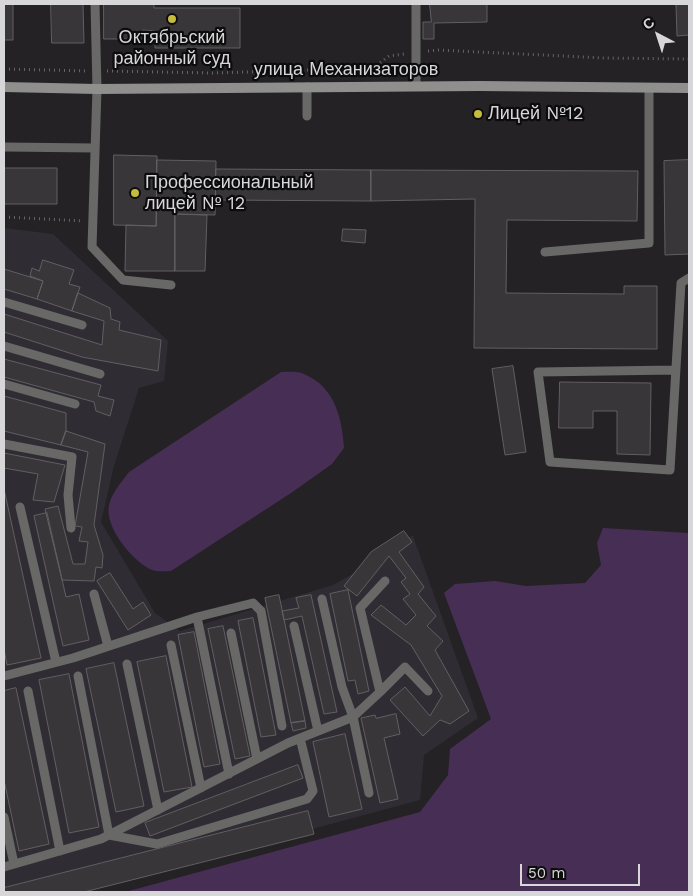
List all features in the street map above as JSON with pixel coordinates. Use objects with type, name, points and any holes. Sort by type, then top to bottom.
[{"type":"main road","name":"улица Механизаторов","points":[[4,87],[97,89],[416,86],[689,88]]},
{"type":"lane","points":[[95,4],[97,89],[92,247],[123,280],[171,285]]},
{"type":"lane","points":[[416,4],[416,86]]},
{"type":"lane","points":[[307,87],[307,116]]},
{"type":"lane","points":[[545,252],[649,243],[649,88]]},
{"type":"lane","points":[[4,148],[95,148]]},
{"type":"lane","points":[[675,370],[538,372],[550,462],[670,470],[680,283],[689,278]]},
{"type":"lane","points":[[4,302],[82,326]]},
{"type":"lane","points":[[4,346],[100,374]]},
{"type":"lane","points":[[4,384],[75,404]]},
{"type":"lane","points":[[4,444],[72,457],[68,495],[71,528]]},
{"type":"lane","points":[[20,507],[56,662]]},
{"type":"lane","points":[[380,692],[360,608],[385,581]]},
{"type":"lane","points":[[94,594],[108,646]]},
{"type":"lane","points":[[322,599],[342,687],[353,717],[369,792]]},
{"type":"lane","points":[[4,676],[56,662],[197,617],[253,604],[261,610],[282,726]]},
{"type":"lane","points":[[197,617],[229,774]]},
{"type":"lane","points":[[294,626],[318,731]]},
{"type":"lane","points":[[231,633],[257,759]]},
{"type":"lane","points":[[171,645],[201,788]]},
{"type":"lane","points":[[126,664],[158,810]]},
{"type":"lane","points":[[4,867],[101,839],[300,738],[353,717],[405,667],[428,691]]},
{"type":"lane","points":[[78,676],[109,835]]},
{"type":"lane","points":[[28,691],[60,851]]},
{"type":"lane","points":[[109,835],[157,844],[307,799],[313,791],[300,738]]},
{"type":"lane","points":[[4,817],[14,864]]},
{"type":"path","points":[[4,69],[212,73],[374,68],[388,56],[439,50],[603,58],[689,59]]},
{"type":"path","points":[[4,217],[93,221]]},
{"type":"shaded area","points":[[4,228],[53,234],[168,341],[164,381],[139,388],[114,466],[101,522],[155,613],[180,631],[333,585],[361,569],[394,541],[413,536],[478,718],[424,755],[420,800],[78,892],[4,892]]},
{"type":"shaded area","points":[[281,372],[302,373],[315,380],[330,395],[339,415],[344,448],[332,464],[171,571],[154,571],[144,566],[122,543],[111,523],[109,505],[117,488],[129,472]]},
{"type":"shaded area","points":[[603,528],[689,533],[689,892],[125,892],[420,812],[448,775],[450,749],[491,719],[444,593],[455,584],[495,581],[526,586],[585,583],[601,565],[597,543]]},
{"type":"building","points":[[4,4],[13,4],[13,40],[4,40]]},
{"type":"building","points":[[51,4],[83,4],[84,43],[52,43]]},
{"type":"building","name":"Октябрьский районный суд","points":[[104,4],[154,4],[154,8],[240,8],[240,48],[155,48],[155,31],[143,30],[143,39],[104,39]]},
{"type":"building","points":[[430,4],[487,4],[487,22],[434,23],[434,39],[423,39],[423,22],[431,22]]},
{"type":"building","points":[[689,4],[689,35],[677,36],[676,5]]},
{"type":"building","name":"Профессиональный лицей № 12","points":[[114,155],[157,156],[156,226],[114,225]]},
{"type":"building","points":[[157,160],[216,161],[215,215],[175,214],[175,271],[125,271],[126,225],[156,226]]},
{"type":"building","points":[[689,160],[689,254],[665,255],[664,161]]},
{"type":"building","points":[[4,168],[57,168],[57,204],[4,204]]},
{"type":"building","points":[[216,169],[371,170],[371,201],[216,200]]},
{"type":"building","points":[[371,170],[638,171],[637,221],[507,220],[506,293],[624,294],[624,286],[657,286],[657,349],[474,348],[475,199],[371,201]]},
{"type":"building","points":[[175,214],[207,215],[205,271],[175,271]]},
{"type":"building","points":[[343,229],[366,230],[365,243],[342,241]]},
{"type":"building","points":[[43,260],[74,270],[69,284],[80,287],[72,311],[37,299],[43,281],[30,276],[32,268],[39,271]]},
{"type":"building","points":[[4,269],[43,281],[37,299],[4,289]]},
{"type":"building","points":[[78,293],[110,308],[111,319],[120,322],[119,330],[161,340],[158,371],[82,357],[4,332],[4,314],[102,345],[104,321],[72,311]]},
{"type":"building","points":[[4,359],[101,385],[98,396],[114,400],[110,416],[96,411],[94,402],[4,377]]},
{"type":"building","points":[[513,366],[526,452],[505,455],[492,369]]},
{"type":"building","points":[[560,382],[651,383],[650,455],[617,454],[617,411],[593,411],[593,428],[559,428]]},
{"type":"building","points":[[4,396],[66,413],[66,431],[61,445],[4,431]]},
{"type":"building","points":[[66,431],[105,444],[94,525],[103,555],[102,568],[96,567],[94,581],[62,580],[45,509],[58,506],[73,564],[85,564],[88,542],[79,541],[82,527],[75,526],[88,452],[61,445]]},
{"type":"building","points":[[4,453],[65,465],[54,502],[33,500],[38,474],[4,468]]},
{"type":"building","points":[[4,489],[41,658],[7,665],[4,649]]},
{"type":"building","points":[[47,513],[66,597],[79,594],[89,640],[63,646],[34,516]]},
{"type":"building","points":[[404,531],[412,542],[399,552],[424,587],[418,594],[436,616],[427,626],[443,641],[435,650],[469,711],[450,724],[440,720],[423,736],[390,700],[405,687],[430,716],[442,696],[411,645],[371,615],[381,605],[406,625],[416,615],[403,599],[410,594],[401,582],[406,578],[389,556],[357,596],[344,586],[371,552]]},
{"type":"building","points":[[110,573],[133,609],[143,602],[151,615],[128,630],[97,581]]},
{"type":"building","points":[[348,590],[369,691],[358,694],[355,680],[348,681],[330,594]]},
{"type":"building","points":[[279,595],[305,721],[291,723],[265,598]]},
{"type":"building","points":[[311,595],[337,712],[324,714],[302,616],[284,620],[282,611],[299,608],[296,598]]},
{"type":"building","points":[[253,618],[276,735],[261,737],[238,621]]},
{"type":"building","points":[[223,626],[250,756],[235,759],[208,629]]},
{"type":"building","points":[[194,632],[220,764],[204,767],[178,635]]},
{"type":"building","points":[[166,656],[192,787],[164,792],[137,662]]},
{"type":"building","points":[[114,663],[144,806],[116,812],[86,669]]},
{"type":"building","points":[[69,674],[99,827],[69,833],[39,680]]},
{"type":"building","points":[[16,688],[49,844],[19,851],[4,780],[4,691]]},
{"type":"building","points":[[396,714],[400,734],[384,738],[398,799],[380,803],[361,718],[375,715],[376,718]]},
{"type":"building","points":[[305,721],[306,728],[293,731],[291,723]]},
{"type":"building","points":[[345,734],[362,809],[329,817],[313,742]]},
{"type":"building","points":[[298,765],[303,778],[150,836],[145,823]]},
{"type":"building","points":[[308,811],[314,834],[84,892],[4,892],[4,888]]},
{"type":"place","name":"Октябрьский районный суд","points":[[172,19]]},
{"type":"place","name":"Лицей №12","points":[[478,114]]},
{"type":"place","name":"Профессиональный лицей № 12","points":[[135,193]]}]
